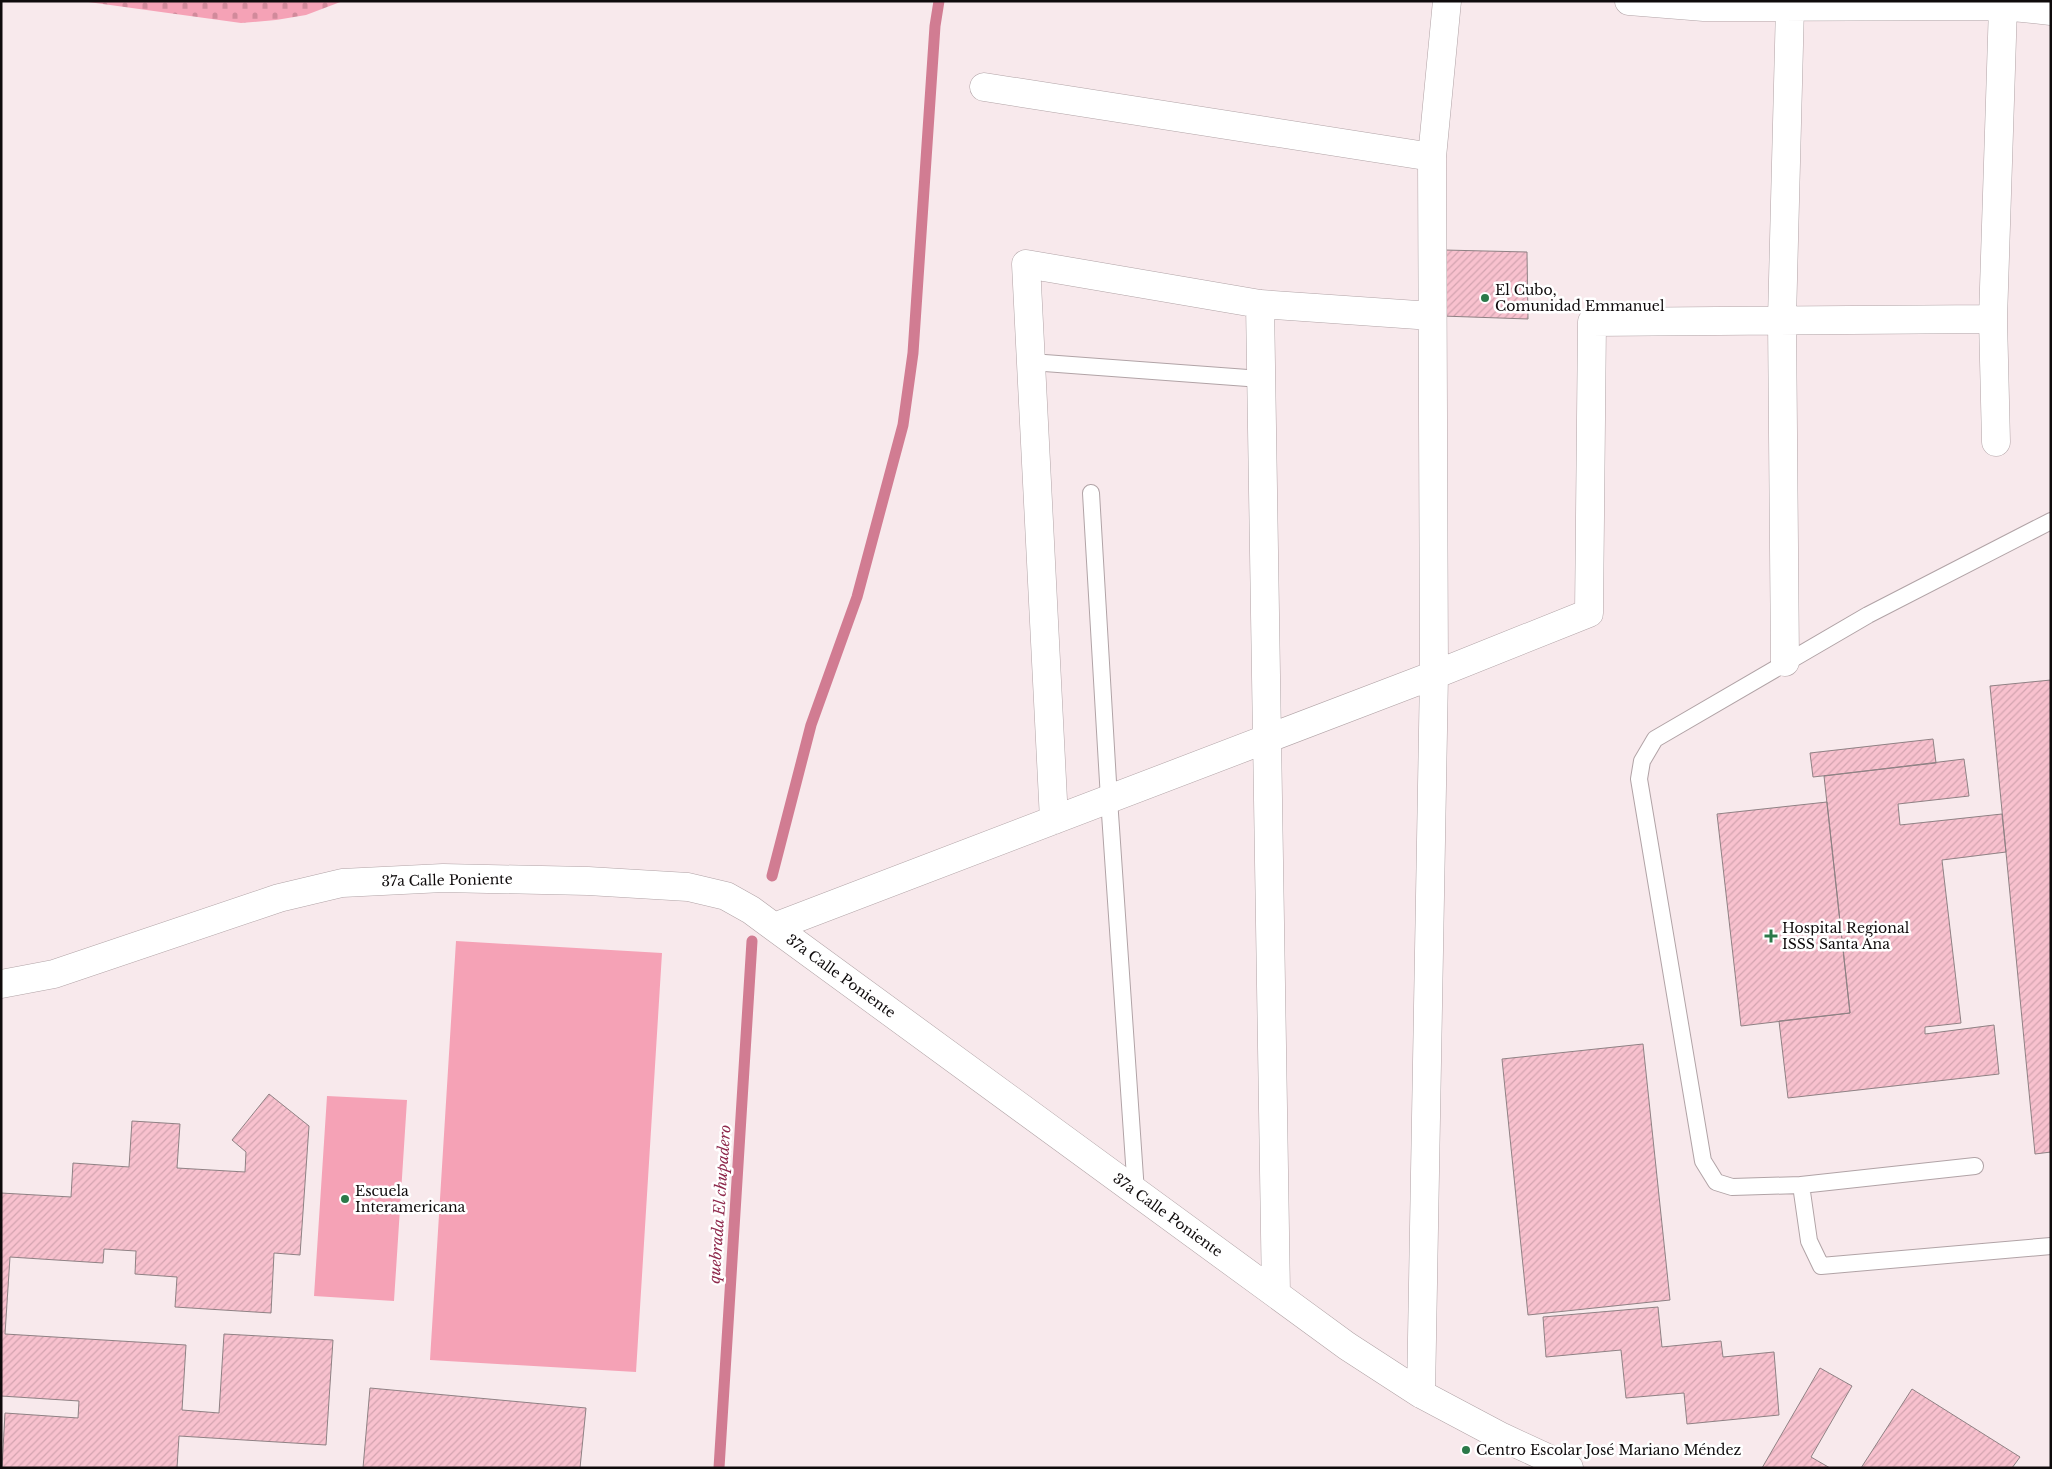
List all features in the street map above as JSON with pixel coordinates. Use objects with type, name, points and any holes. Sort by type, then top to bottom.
[{"type":"street","points":[[1421,1394],[1434,676],[1432,157],[1447,1]]},
{"type":"street","points":[[1629,1],[1704,7],[2003,6],[2051,11]]},
{"type":"street","points":[[1784,662],[1782,319],[1790,6]]},
{"type":"street","points":[[1996,442],[1993,319],[2003,6]]},
{"type":"street","points":[[984,86],[1432,157]]},
{"type":"street","points":[[1054,820],[1026,264],[1260,304],[1432,316]]},
{"type":"street","points":[[1260,304],[1276,1294]]},
{"type":"street","points":[[774,927],[1434,676],[1589,614],[1592,322],[1782,319],[1993,319]]},
{"type":"street","name":"37a Calle Poniente","points":[[1,984],[54,974],[279,898],[342,883],[443,878],[588,880],[688,887],[726,896],[774,927],[1346,1346],[1421,1394],[1502,1437],[1569,1468]]},
{"type":"lane","points":[[1031,362],[1261,379]]},
{"type":"lane","points":[[1091,492],[1109,799],[1136,1192]]},
{"type":"lane","points":[[1975,1166],[1802,1184],[1732,1187],[1716,1182],[1702,1161],[1639,779],[1642,761],[1655,740],[1784,662],[1868,615],[2051,521]]},
{"type":"lane","points":[[1802,1184],[1809,1241],[1821,1266],[2051,1246]]},
{"type":"green space","points":[[81,1],[343,1],[306,15],[241,23]]},
{"type":"green space","points":[[456,941],[662,953],[636,1372],[430,1360]]},
{"type":"green space","points":[[327,1096],[407,1100],[394,1301],[314,1296]]},
{"type":"building","name":"El Cubo, Comunidad Emmanuel","points":[[1444,250],[1527,252],[1528,319],[1442,316]]},
{"type":"building","points":[[2051,680],[2051,1152],[2035,1154],[1990,686]]},
{"type":"building","points":[[1933,739],[1936,763],[1813,777],[1810,753]]},
{"type":"building","points":[[1964,759],[1969,796],[1898,804],[1900,825],[2002,814],[2006,852],[1942,860],[1961,1023],[1925,1027],[1925,1034],[1994,1025],[1999,1074],[1788,1098],[1779,1021],[1850,1013],[1824,776]]},
{"type":"building","points":[[1827,802],[1850,1013],[1741,1026],[1717,814]]},
{"type":"building","points":[[1643,1044],[1670,1300],[1528,1315],[1502,1059]]},
{"type":"building","points":[[269,1094],[309,1126],[300,1255],[274,1253],[271,1313],[175,1307],[177,1277],[135,1274],[136,1251],[104,1249],[103,1263],[10,1257],[5,1334],[186,1345],[182,1410],[219,1413],[224,1334],[333,1340],[326,1445],[179,1436],[177,1468],[2,1468],[5,1413],[78,1418],[79,1401],[1,1396],[1,1193],[71,1197],[73,1163],[129,1167],[132,1121],[180,1124],[177,1168],[245,1172],[246,1152],[232,1140]]},
{"type":"building","points":[[1658,1307],[1662,1347],[1721,1341],[1723,1357],[1774,1352],[1779,1415],[1687,1424],[1684,1393],[1626,1398],[1621,1350],[1546,1357],[1543,1317]]},
{"type":"building","points":[[1820,1368],[1852,1386],[1811,1457],[1830,1468],[1762,1468]]},
{"type":"building","points":[[370,1388],[586,1408],[580,1468],[363,1468]]},
{"type":"building","points":[[1912,1389],[2020,1457],[2012,1468],[1861,1468]]},
{"type":"waterway","points":[[772,876],[811,725],[857,597],[903,425],[913,353],[935,26],[939,1]]},
{"type":"waterway","name":"quebrada El chupadero","points":[[719,1468],[752,941]]},
{"type":"place","name":"El Cubo, Comunidad Emmanuel","points":[[1485,298]]},
{"type":"place","name":"Hospital Regional ISSS Santa Ana","points":[[1771,936]]},
{"type":"place","name":"Escuela Interamericana","points":[[345,1199]]},
{"type":"place","name":"Centro Escolar José Mariano Méndez","points":[[1466,1450]]}]
